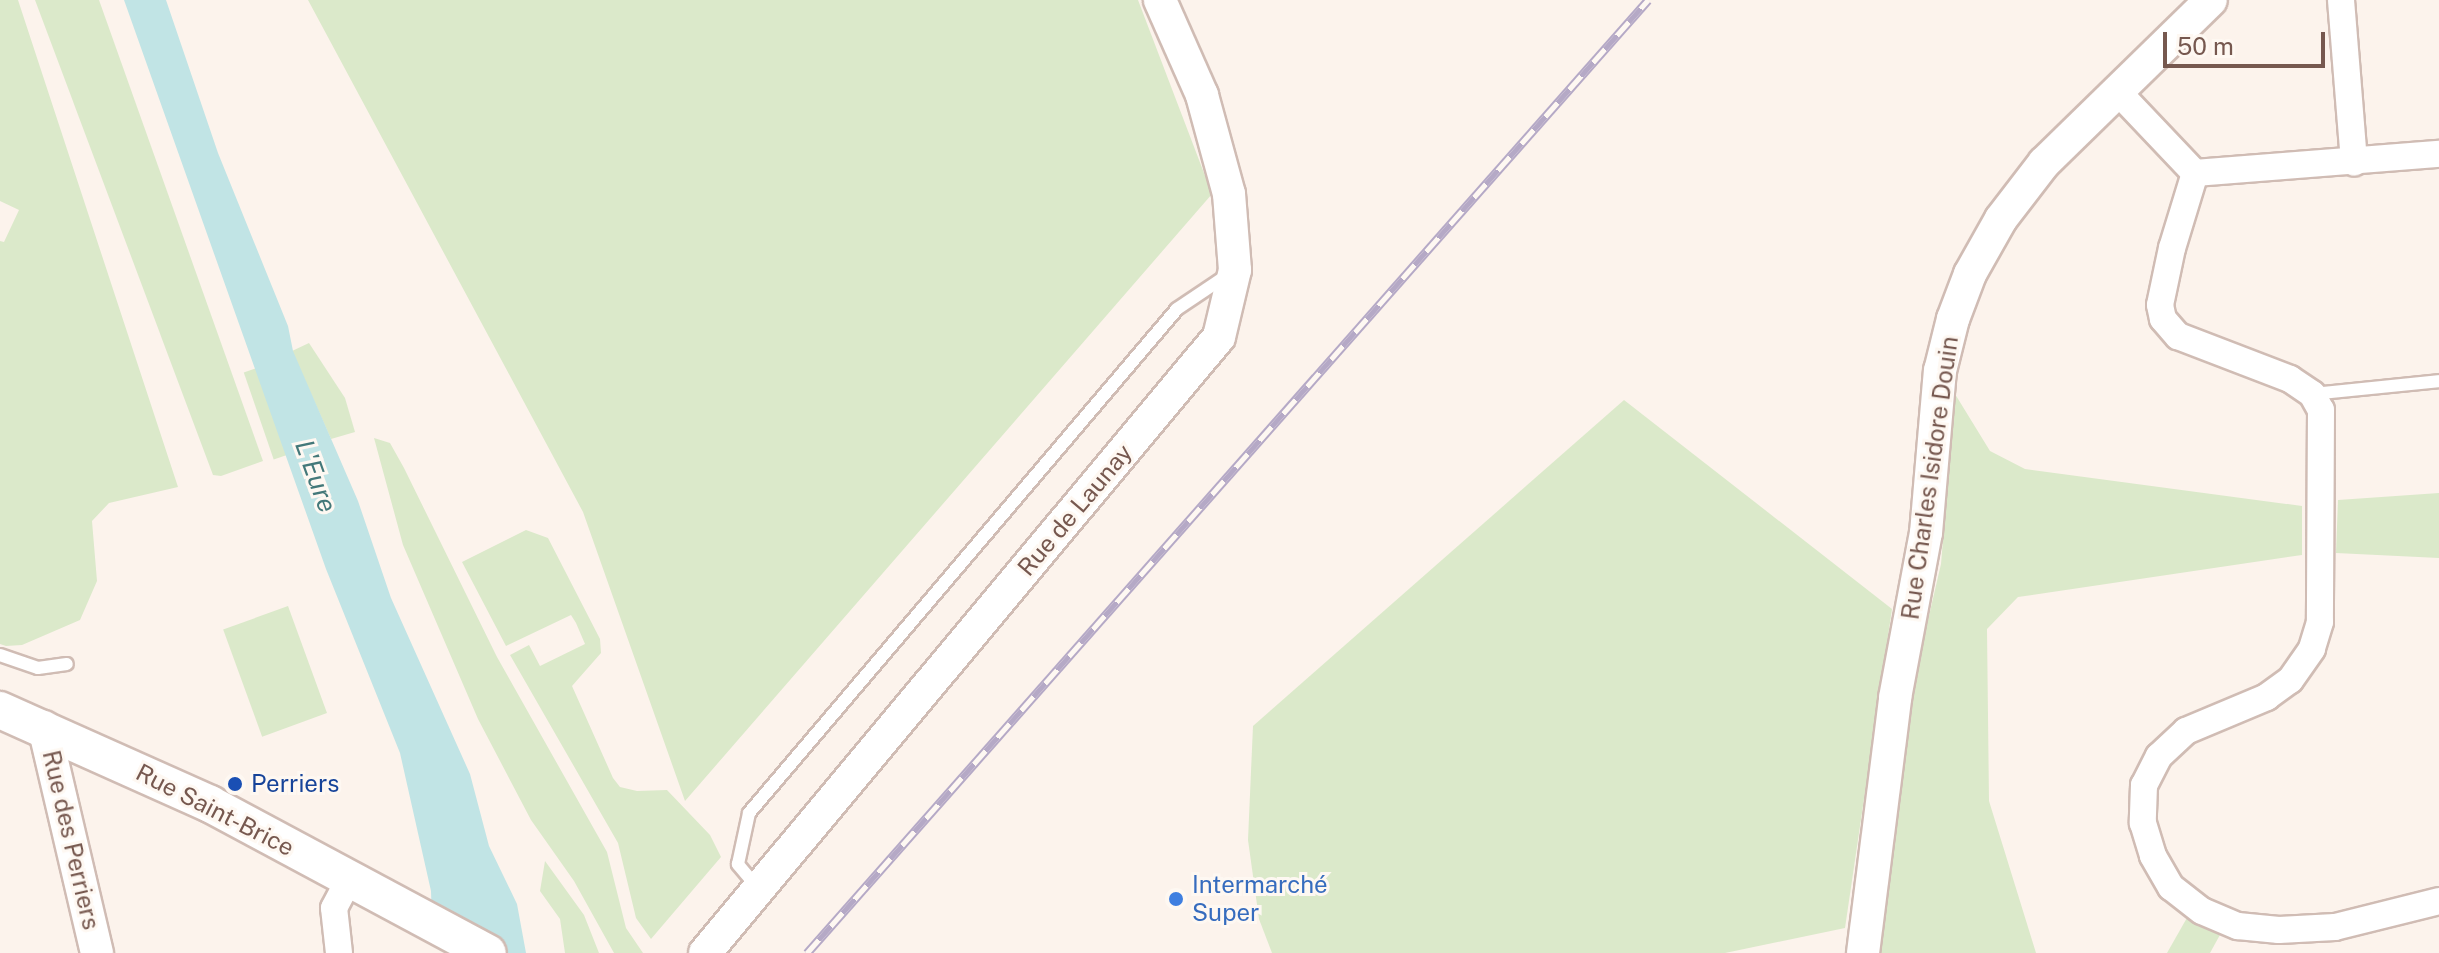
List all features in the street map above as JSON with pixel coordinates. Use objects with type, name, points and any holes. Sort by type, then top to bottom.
[{"type":"main road","name":"Rue Saint-Brice","points":[[0,710],[44,727],[210,804],[488,953]]},
{"type":"street","name":"Rue de Launay","points":[[705,953],[1219,337],[1235,270],[1229,194],[1202,95],[1160,0]]},
{"type":"street","name":"Rue Charles Isidore Douin","points":[[1863,953],[1895,698],[1926,533],[1940,371],[1953,319],[1970,274],[2001,219],[2044,163],[2211,0]]},
{"type":"street","points":[[2341,0],[2354,162]]},
{"type":"street","points":[[2118,92],[2195,173]]},
{"type":"street","points":[[2195,173],[2439,154]]},
{"type":"street","points":[[2195,173],[2169,263],[2160,305],[2163,319],[2178,336],[2290,379],[2312,394],[2321,410],[2320,622],[2312,649],[2290,680],[2267,697],[2186,731],[2159,756],[2144,785],[2143,823],[2153,856],[2171,887],[2202,911],[2238,926],[2279,930],[2335,927],[2439,901]]},
{"type":"street","name":"Rue des Perriers","points":[[44,727],[97,953]]},
{"type":"street","points":[[339,953],[334,908],[349,880]]},
{"type":"lane","points":[[759,889],[738,864],[749,813],[1177,309],[1235,270]]},
{"type":"lane","points":[[2312,394],[2439,381]]},
{"type":"lane","points":[[0,655],[38,668],[67,664]]},
{"type":"green space","points":[[0,0],[18,0],[178,487],[109,503],[92,521],[97,581],[80,620],[22,645],[6,646],[0,644],[0,241],[4,242],[19,210],[0,201]]},
{"type":"green space","points":[[35,0],[99,0],[263,461],[221,476],[213,475]]},
{"type":"green space","points":[[308,0],[1138,0],[1212,194],[685,801],[583,512]]},
{"type":"green space","points":[[309,343],[345,398],[355,432],[331,439],[292,351]]},
{"type":"green space","points":[[257,368],[287,455],[274,460],[244,373]]},
{"type":"green space","points":[[1955,394],[1990,451],[2025,469],[2302,506],[2302,555],[2018,597],[1987,629],[1989,801],[2036,953],[1880,953],[1918,663],[1941,564]]},
{"type":"green space","points":[[1624,400],[1892,609],[1845,928],[1725,953],[1272,953],[1259,919],[1248,840],[1253,726]]},
{"type":"green space","points":[[374,438],[390,443],[497,657],[607,852],[626,928],[643,953],[614,953],[574,881],[531,820],[478,719],[403,545]]},
{"type":"green space","points":[[2439,493],[2439,558],[2336,553],[2338,500]]},
{"type":"green space","points":[[526,530],[548,538],[600,639],[601,653],[572,686],[613,778],[620,787],[637,791],[667,790],[710,835],[721,857],[651,939],[636,918],[618,843],[510,655],[529,645],[540,666],[585,644],[576,623],[571,615],[506,646],[462,562]]},
{"type":"green space","points":[[288,606],[327,713],[262,737],[223,630]]},
{"type":"green space","points":[[545,861],[584,915],[599,953],[565,953],[560,919],[540,891]]},
{"type":"green space","points":[[2188,916],[2221,933],[2210,953],[2167,953]]},
{"type":"water","name":"L'Eure","points":[[124,0],[166,0],[218,153],[288,326],[293,351],[358,501],[391,598],[470,774],[489,846],[517,904],[526,953],[445,953],[432,923],[431,891],[400,753],[326,569]]},
{"type":"railway","points":[[807,953],[1648,0]]},
{"type":"place","name":"Perriers","points":[[235,784]]},
{"type":"place","name":"Intermarché Super","points":[[1176,899]]}]
